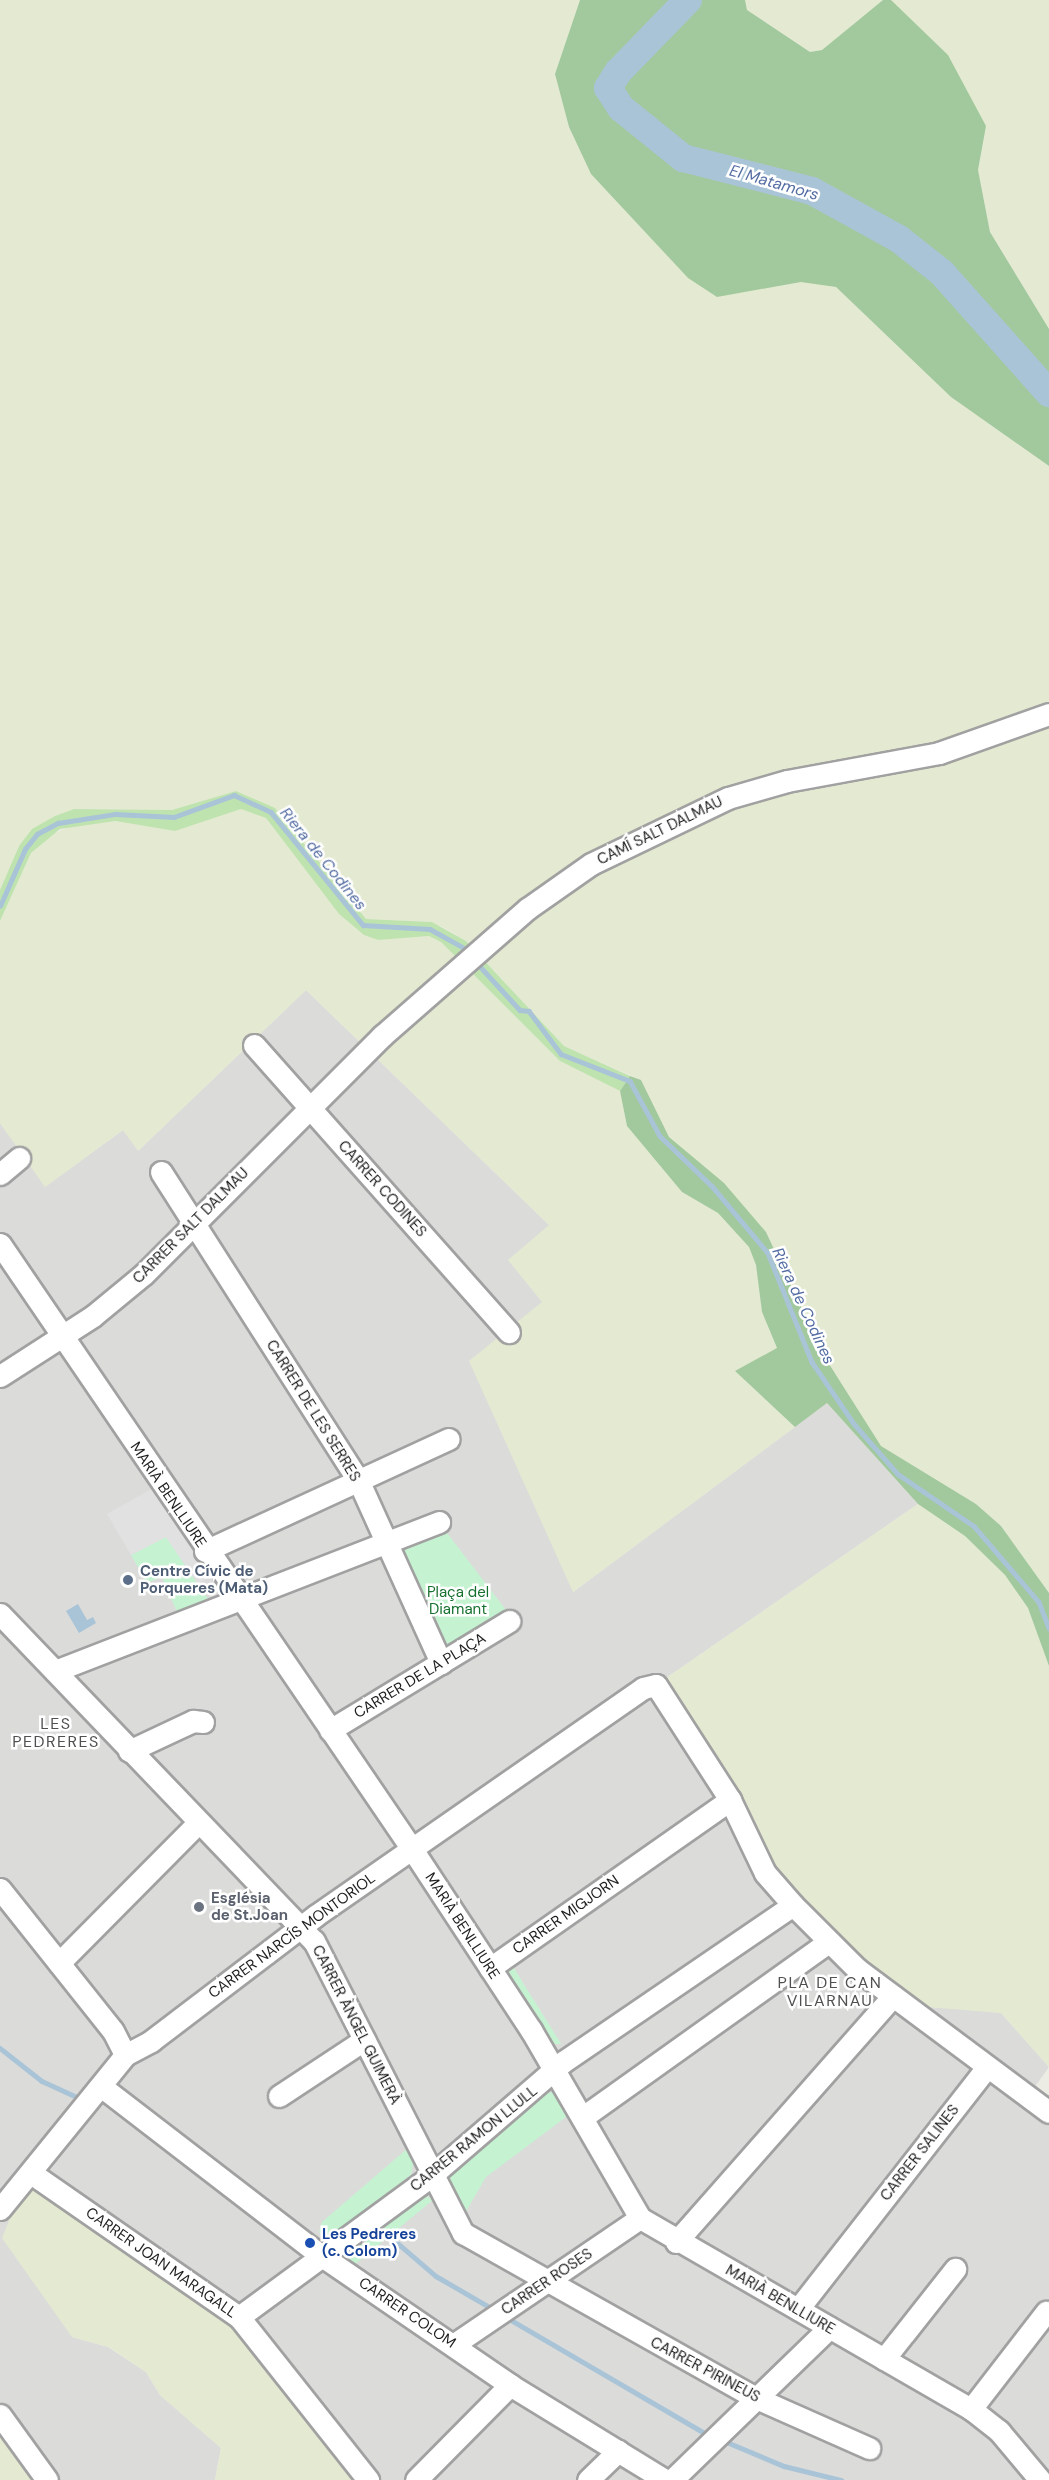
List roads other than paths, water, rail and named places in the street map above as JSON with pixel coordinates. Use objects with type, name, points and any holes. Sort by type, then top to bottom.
[{"type":"street","name":"CAMÍ SALT DALMAU","points":[[363,1053],[467,960],[591,864],[728,798],[787,781],[939,753],[1049,714]]},
{"type":"street","name":"CARRER CODINES","points":[[254,1045],[509,1332]]},
{"type":"street","name":"CARRER SALT DALMAU","points":[[0,1376],[63,1337],[144,1274],[363,1053]]},
{"type":"street","points":[[0,1174],[19,1158]]},
{"type":"street","name":"CARRER DE LES SERRES","points":[[161,1172],[359,1482],[441,1663]]},
{"type":"street","name":"MARIÀ BENLLIURE","points":[[0,1244],[238,1600],[412,1849],[556,2073],[640,2218],[676,2242],[971,2409],[999,2431],[1040,2480]]},
{"type":"street","points":[[205,1551],[449,1439]]},
{"type":"street","points":[[55,1671],[439,1522]]},
{"type":"street","name":"CARRER ÀNGEL GUIMERÀ","points":[[0,1614],[198,1823],[314,1941],[463,2233],[546,2283]]},
{"type":"street","name":"CARRER DE LA PLAÇA","points":[[330,1730],[509,1621]]},
{"type":"street","name":"CARRER NARCÍS MONTORIOL","points":[[0,2209],[102,2087],[125,2055],[152,2041],[301,1926],[643,1688],[656,1685],[730,1800]]},
{"type":"street","points":[[129,1751],[193,1721],[203,1722]]},
{"type":"street","points":[[730,1800],[765,1873],[828,1942],[986,2068],[1049,2112]]},
{"type":"street","name":"CARRER MIGJORN","points":[[490,1968],[730,1800]]},
{"type":"street","points":[[59,1963],[198,1823]]},
{"type":"street","points":[[0,1890],[59,1963],[125,2055]]},
{"type":"street","name":"CARRER RAMON LLULL","points":[[239,2317],[319,2254],[338,2248],[432,2175],[556,2073],[563,2062],[793,1905]]},
{"type":"street","points":[[583,2117],[828,1942]]},
{"type":"street","points":[[676,2242],[893,1996]]},
{"type":"street","points":[[279,2096],[364,2040]]},
{"type":"street","name":"CARRER SALINES","points":[[798,2309],[986,2068]]},
{"type":"street","name":"CARRER COLOM","points":[[102,2087],[319,2254],[510,2385],[665,2480]]},
{"type":"street","name":"CARRER JOAN MARAGALL","points":[[31,2173],[239,2317],[368,2480]]},
{"type":"street","name":"CARRER ROSES","points":[[453,2345],[640,2218]]},
{"type":"street","points":[[884,2359],[955,2269]]},
{"type":"street","name":"CARRER PIRINEUS","points":[[546,2283],[756,2398],[869,2448]]},
{"type":"street","points":[[971,2409],[1046,2312]]},
{"type":"street","points":[[672,2480],[829,2328]]},
{"type":"street","points":[[418,2480],[510,2385]]},
{"type":"street","points":[[0,2415],[47,2480]]},
{"type":"street","points":[[588,2480],[618,2451]]},
{"type":"water","points":[[78,1604],[87,1620],[93,1617],[96,1623],[79,1633],[66,1611]]},
{"type":"waterway","name":"El Matamors","points":[[688,0],[618,72],[608,88],[621,108],[683,158],[812,191],[899,239],[942,273],[1049,393]]},
{"type":"waterway","name":"Riera de Codines","points":[[0,906],[25,849],[37,834],[58,823],[115,814],[174,817],[234,795],[271,812],[363,925],[430,929],[462,947]]},
{"type":"waterway","name":"Riera de Codines","points":[[476,962],[520,1010],[529,1011],[561,1054],[630,1081],[660,1136],[712,1186],[768,1253],[812,1362],[855,1425],[898,1474],[974,1526],[1039,1602],[1049,1628]]},
{"type":"waterway","points":[[0,2048],[42,2081],[79,2098]]},
{"type":"waterway","points":[[394,2240],[436,2276],[493,2309]]},
{"type":"waterway","points":[[506,2317],[708,2435]]},
{"type":"waterway","points":[[722,2440],[784,2466],[841,2480]]},
{"type":"place","name":"Centre Cívic de Porqueres (Mata)","points":[[128,1580]]},
{"type":"place","name":"Església de St.Joan","points":[[199,1907]]},
{"type":"place","name":"Les Pedreres (c. Colom)","points":[[310,2243]]},
{"type":"district","name":"LES PEDRERES","points":[[56,1733]]},
{"type":"district","name":"PLA DE CAN VILARNAU","points":[[830,1992]]},
{"type":"park label","name":"Plaça del Diamant","points":[[458,1600]]}]
